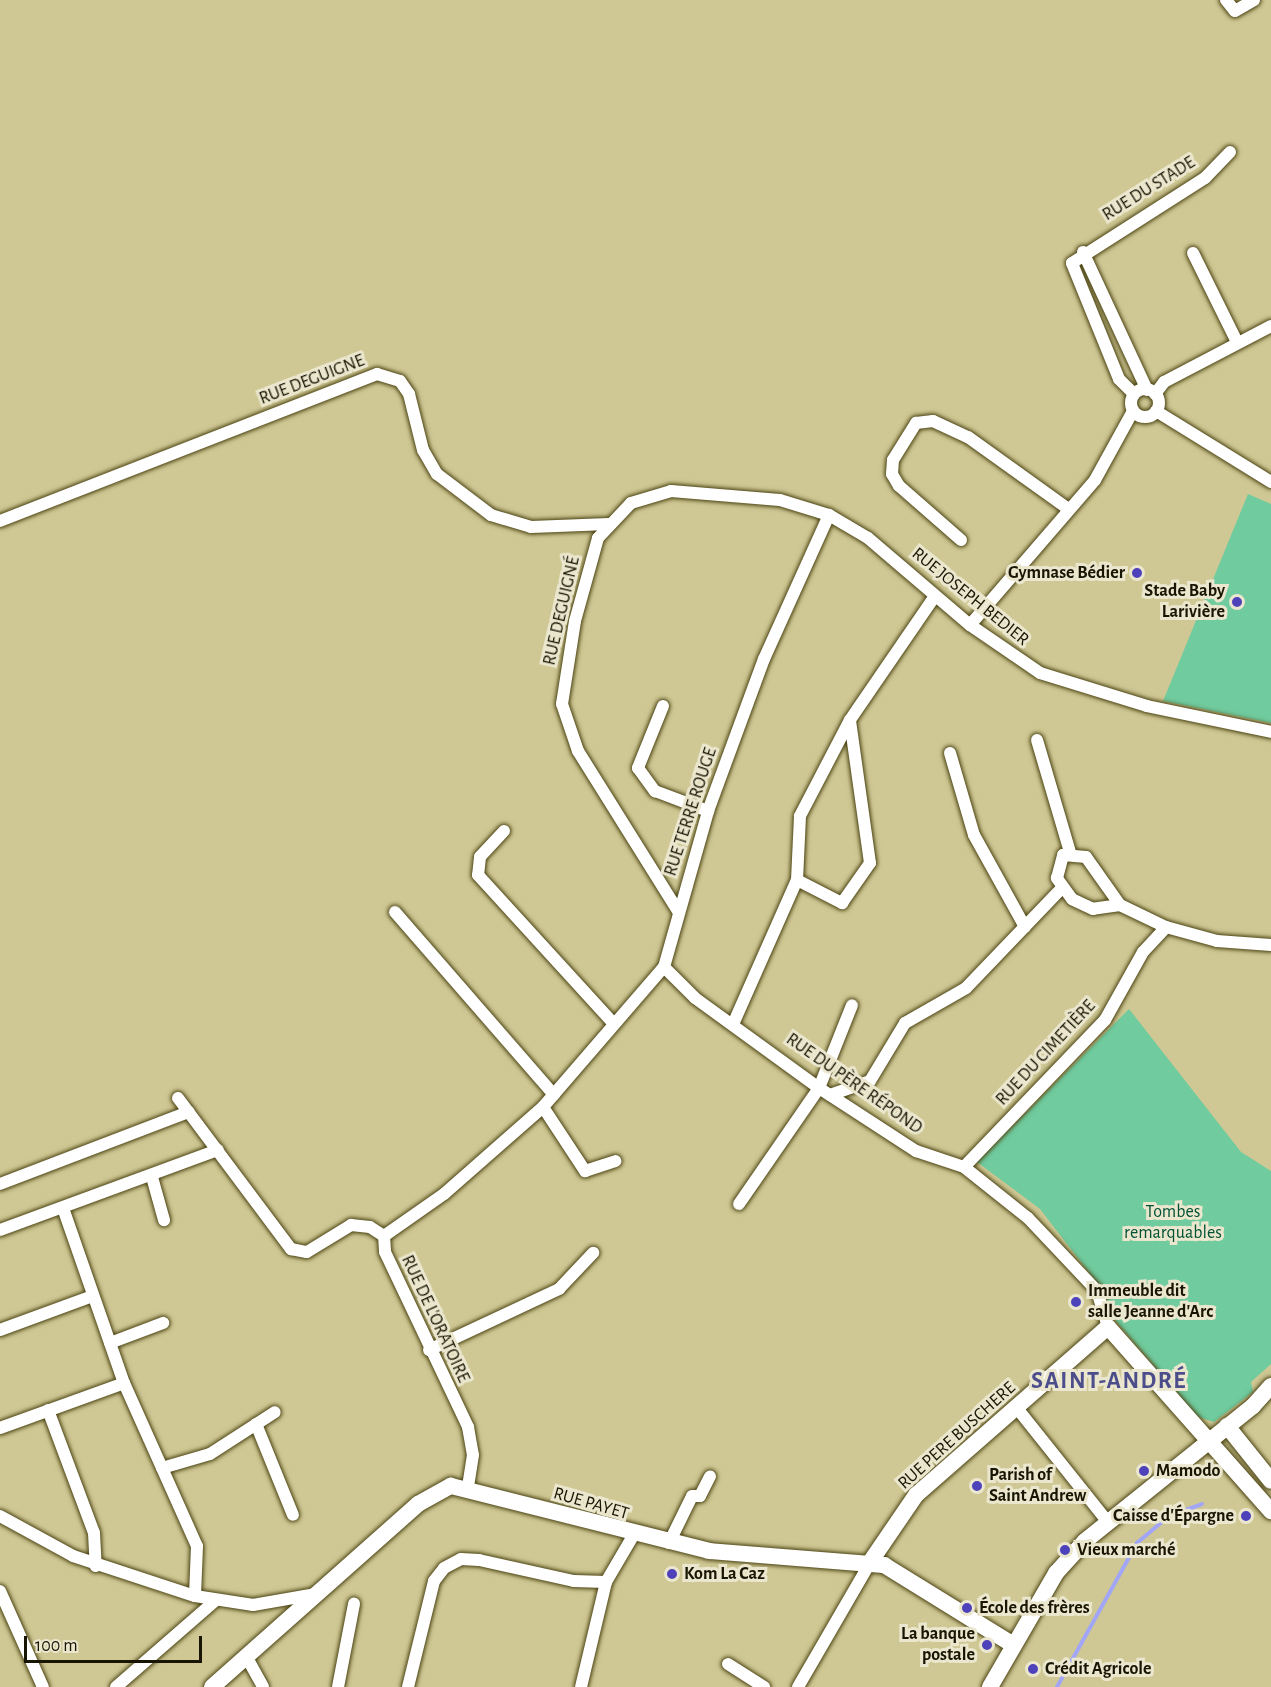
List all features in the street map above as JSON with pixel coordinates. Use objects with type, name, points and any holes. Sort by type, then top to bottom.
[{"type":"main road","name":"RUE PERE BUSCHERE","points":[[871,1561],[916,1495],[1108,1327]]},
{"type":"main road","name":"RUE DU PÈRE RÉPOND","points":[[1108,1327],[1271,1511]]},
{"type":"main road","points":[[990,1687],[1012,1644],[1056,1573],[1107,1521],[1227,1426],[1271,1386]]},
{"type":"main road","points":[[1227,1426],[1271,1481]]},
{"type":"main road","name":"RUE PAYET","points":[[212,1687],[418,1504],[441,1489],[468,1488],[633,1536],[669,1543],[736,1554],[871,1561],[894,1570],[1012,1644]]},
{"type":"street","points":[[1226,0],[1235,11],[1254,0]]},
{"type":"street","name":"RUE DU STADE","points":[[1083,252],[1205,178],[1230,152]]},
{"type":"street","points":[[970,626],[1067,508],[1095,480],[1133,411],[1134,394],[1119,379],[1072,268],[1083,252],[1151,392],[1156,411],[1271,482]]},
{"type":"street","points":[[1193,253],[1237,342]]},
{"type":"street","points":[[1134,394],[1151,392],[1164,382],[1271,326]]},
{"type":"street","name":"RUE DEGUIGNE","points":[[0,520],[377,374],[400,381],[409,394],[423,450],[437,474],[491,515],[531,527],[609,524]]},
{"type":"street","points":[[1133,411],[1144,417],[1156,411]]},
{"type":"street","points":[[962,540],[899,486],[892,474],[893,460],[916,423],[933,421],[968,437],[1067,508]]},
{"type":"street","name":"RUE DEGUIGNÉ","points":[[678,911],[578,751],[562,704],[587,570],[609,524],[631,503],[670,491],[722,491],[829,515]]},
{"type":"street","name":"RUE JOSEPH BEDIER","points":[[829,515],[868,538],[970,626],[1040,673],[1147,706],[1271,732]]},
{"type":"street","name":"RUE TERRE ROUGE","points":[[384,1236],[444,1194],[543,1107],[613,1023],[664,967],[708,811],[764,659],[829,515]]},
{"type":"street","points":[[734,1022],[797,880],[800,816],[850,720],[935,596]]},
{"type":"street","points":[[663,706],[639,756],[643,779],[668,797],[708,811]]},
{"type":"street","points":[[797,880],[842,903],[870,863],[850,720]]},
{"type":"street","points":[[1037,740],[1070,852]]},
{"type":"street","points":[[950,753],[975,835],[1025,927]]},
{"type":"street","points":[[504,831],[480,857],[478,875],[613,1023]]},
{"type":"street","points":[[1070,852],[1058,863],[1062,888],[1093,909],[1120,905]]},
{"type":"street","points":[[1070,852],[1086,857],[1120,905],[1166,927],[1217,941],[1271,945]]},
{"type":"street","points":[[830,1095],[870,1080],[906,1023],[956,996],[1062,888]]},
{"type":"street","points":[[395,912],[554,1095]]},
{"type":"street","name":"RUE DU CIMETIÈRE","points":[[964,1167],[1105,1020],[1143,952],[1166,927]]},
{"type":"street","name":"RUE DU PÈRE RÉPOND","points":[[664,967],[695,998],[734,1022],[819,1088],[915,1151],[964,1167],[1028,1218],[1072,1261],[1097,1291],[1108,1327]]},
{"type":"street","points":[[739,1204],[819,1088],[852,1005]]},
{"type":"street","points":[[178,1098],[291,1249],[307,1252],[351,1226],[370,1227],[384,1236]]},
{"type":"street","points":[[543,1107],[585,1171],[615,1161]]},
{"type":"street","points":[[0,1184],[189,1113]]},
{"type":"street","points":[[0,1230],[152,1177],[218,1150]]},
{"type":"street","points":[[152,1177],[164,1220]]},
{"type":"street","points":[[63,1208],[124,1383],[197,1546],[195,1596]]},
{"type":"street","name":"RUE DE L'ORATOIRE","points":[[384,1236],[385,1252],[473,1443],[468,1488]]},
{"type":"street","points":[[429,1350],[559,1288],[593,1253]]},
{"type":"street","points":[[0,1330],[93,1296]]},
{"type":"street","points":[[110,1343],[163,1323]]},
{"type":"street","points":[[0,1428],[124,1383]]},
{"type":"street","points":[[1016,1407],[1107,1521]]},
{"type":"street","points":[[48,1410],[94,1533],[96,1566]]},
{"type":"street","points":[[162,1468],[210,1454],[274,1412]]},
{"type":"street","points":[[256,1424],[293,1515]]},
{"type":"street","points":[[669,1543],[692,1496],[700,1496],[710,1476]]},
{"type":"street","points":[[0,1516],[96,1566],[215,1601],[253,1605],[316,1594]]},
{"type":"street","points":[[581,1687],[606,1582],[633,1536]]},
{"type":"street","points":[[408,1687],[434,1581],[444,1568],[461,1559],[479,1560],[574,1581],[606,1582]]},
{"type":"street","points":[[798,1687],[871,1561]]},
{"type":"street","points":[[0,1591],[43,1687]]},
{"type":"street","points":[[116,1687],[215,1601]]},
{"type":"street","points":[[338,1687],[354,1604]]},
{"type":"street","points":[[246,1656],[262,1687]]},
{"type":"street","points":[[728,1664],[764,1687]]},
{"type":"green space","name":"Stade Baby Larivière","points":[[1248,494],[1271,504],[1271,723],[1163,701]]},
{"type":"green space","name":"Tombes remarquables","points":[[1129,1009],[1241,1152],[1271,1171],[1271,1364],[1251,1382],[1253,1392],[1214,1422],[1198,1417],[1114,1319],[1104,1292],[1040,1209],[977,1162]]},
{"type":"waterway","points":[[1057,1687],[1137,1543],[1169,1516],[1202,1504]]},
{"type":"place","name":"Gymnase Bédier","points":[[1137,573]]},
{"type":"place","name":"Stade Baby Larivière","points":[[1237,602]]},
{"type":"place","name":"Immeuble dit salle Jeanne d'Arc","points":[[1076,1302]]},
{"type":"place","name":"Mamodo","points":[[1144,1471]]},
{"type":"place","name":"Parish of Saint Andrew","points":[[977,1486]]},
{"type":"place","name":"Caisse d'Épargne","points":[[1246,1516]]},
{"type":"place","name":"Vieux marché","points":[[1065,1550]]},
{"type":"place","name":"Kom La Caz","points":[[672,1574]]},
{"type":"place","name":"École des frères","points":[[967,1608]]},
{"type":"place","name":"La banque postale","points":[[987,1645]]},
{"type":"place","name":"Crédit Agricole","points":[[1033,1669]]},
{"type":"district","name":"SAINT-ANDRÉ","points":[[1109,1382]]}]
